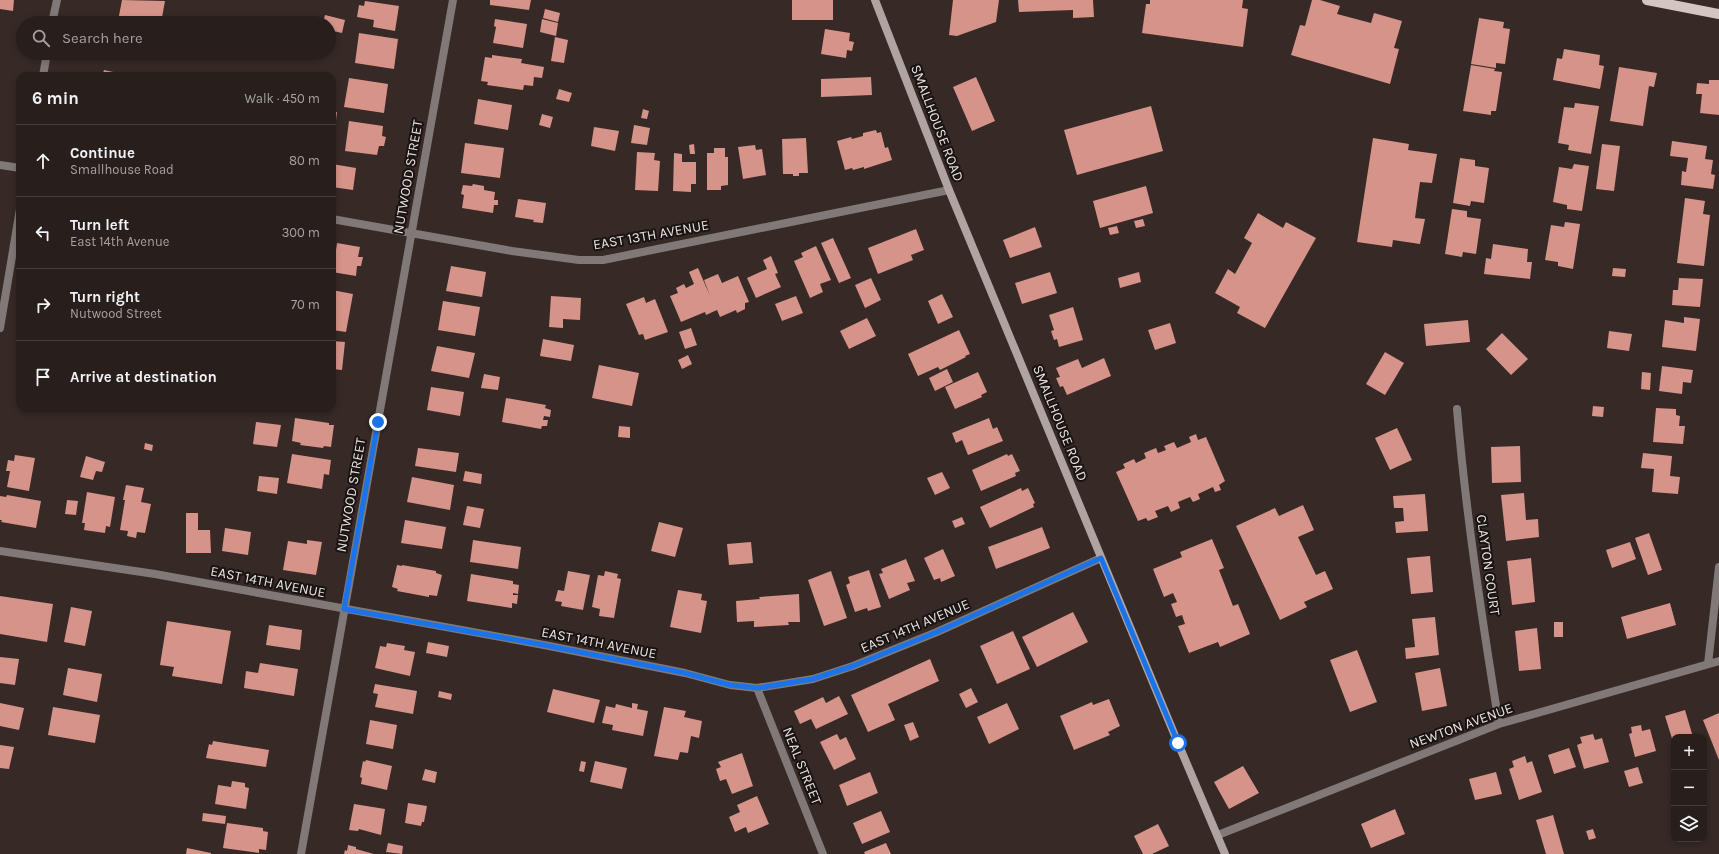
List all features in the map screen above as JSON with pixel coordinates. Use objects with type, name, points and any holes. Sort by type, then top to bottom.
[{"type":"main road","points":[[1647,0],[1719,14]]},
{"type":"street","points":[[53,16],[56,0]]},
{"type":"street","name":"NUTWOOD STREET","points":[[301,854],[453,0]]},
{"type":"street","name":"SMALLHOUSE ROAD","points":[[875,0],[949,190],[1175,736],[1226,854]]},
{"type":"street","points":[[44,72],[46,60]]},
{"type":"street","points":[[0,165],[16,167]]},
{"type":"street","name":"EAST 13TH AVENUE","points":[[336,220],[512,251],[579,260],[603,260],[949,190]]},
{"type":"street","points":[[0,328],[16,232]]},
{"type":"street","name":"CLAYTON COURT","points":[[1457,409],[1463,481],[1477,587],[1499,724]]},
{"type":"street","name":"EAST 14TH AVENUE","points":[[0,551],[155,574],[544,645],[685,673],[730,685],[758,688],[813,679],[853,666],[937,632],[1101,558]]},
{"type":"street","points":[[1708,664],[1719,567]]},
{"type":"street","name":"NEWTON AVENUE","points":[[1218,835],[1499,724],[1719,661]]},
{"type":"street","name":"NEAL STREET","points":[[758,688],[823,854]]},
{"type":"building","points":[[0,0],[14,0],[13,11],[0,9]]},
{"type":"building","points":[[122,0],[165,1],[162,16],[119,16]]},
{"type":"building","points":[[490,0],[531,0],[529,10],[490,5]]},
{"type":"building","points":[[792,0],[833,0],[833,20],[792,20]]},
{"type":"building","points":[[953,0],[999,0],[996,22],[957,36],[949,35]]},
{"type":"building","points":[[1018,0],[1093,0],[1094,17],[1073,18],[1073,10],[1019,12]]},
{"type":"building","points":[[1150,0],[1243,0],[1242,8],[1248,9],[1243,47],[1142,33],[1146,4],[1150,4]]},
{"type":"building","points":[[1312,0],[1320,0],[1340,6],[1337,14],[1371,23],[1374,13],[1402,21],[1394,48],[1399,49],[1390,84],[1291,55],[1300,25],[1305,26]]},
{"type":"building","points":[[365,1],[399,6],[395,31],[373,27],[374,20],[357,17],[359,5],[364,6]]},
{"type":"building","points":[[545,9],[560,13],[558,22],[543,18]]},
{"type":"building","points":[[336,18],[345,20],[342,33],[336,32]]},
{"type":"building","points":[[1479,18],[1504,22],[1503,28],[1510,29],[1505,64],[1496,63],[1496,68],[1471,64]]},
{"type":"building","points":[[495,19],[527,24],[523,48],[493,43],[496,27],[494,26]]},
{"type":"building","points":[[542,19],[558,23],[556,36],[540,32]]},
{"type":"building","points":[[825,29],[850,33],[849,41],[854,42],[852,51],[847,50],[846,58],[821,54]]},
{"type":"building","points":[[359,33],[398,39],[394,69],[355,63]]},
{"type":"building","points":[[555,37],[568,40],[564,63],[551,61]]},
{"type":"building","points":[[1564,49],[1600,55],[1599,65],[1604,66],[1600,89],[1553,80],[1557,58],[1562,59]]},
{"type":"building","points":[[492,55],[522,59],[521,63],[544,67],[542,78],[534,77],[533,86],[524,85],[523,90],[487,85],[488,82],[481,81],[485,57],[492,58]]},
{"type":"building","points":[[1471,65],[1495,69],[1494,71],[1502,72],[1496,111],[1491,111],[1491,115],[1463,111]]},
{"type":"building","points":[[1619,67],[1657,73],[1654,87],[1649,86],[1643,126],[1610,121]]},
{"type":"building","points":[[871,77],[872,95],[821,97],[821,79]]},
{"type":"building","points":[[976,77],[995,121],[972,131],[953,87]]},
{"type":"building","points":[[349,78],[388,84],[384,113],[344,107]]},
{"type":"building","points":[[1709,80],[1719,80],[1719,115],[1700,113],[1702,94],[1696,94],[1697,83],[1709,84]]},
{"type":"building","points":[[559,89],[572,93],[569,102],[556,99]]},
{"type":"building","points":[[478,99],[512,105],[508,130],[474,124]]},
{"type":"building","points":[[1575,103],[1599,106],[1591,154],[1568,150],[1569,145],[1558,143],[1564,107],[1574,108]]},
{"type":"building","points":[[1151,106],[1163,151],[1077,175],[1064,130]]},
{"type":"building","points":[[643,109],[649,111],[647,119],[641,118]]},
{"type":"building","points":[[542,114],[553,117],[550,128],[539,125]]},
{"type":"building","points":[[349,121],[383,126],[382,136],[386,137],[384,146],[379,146],[377,155],[345,151]]},
{"type":"building","points":[[634,125],[650,128],[647,145],[631,143]]},
{"type":"building","points":[[594,127],[619,131],[615,151],[591,146]]},
{"type":"building","points":[[876,130],[877,133],[881,132],[885,148],[888,147],[892,160],[864,169],[864,167],[853,170],[852,168],[845,170],[837,141],[851,137],[852,139],[863,136],[863,133]]},
{"type":"building","points":[[806,138],[808,173],[799,173],[799,176],[793,176],[793,174],[783,174],[782,139]]},
{"type":"building","points":[[1373,138],[1409,144],[1408,150],[1437,154],[1432,183],[1420,182],[1415,218],[1425,219],[1420,244],[1393,240],[1392,247],[1357,242]]},
{"type":"building","points":[[1672,141],[1707,146],[1705,159],[1713,160],[1711,174],[1715,175],[1713,189],[1681,185],[1682,171],[1686,172],[1688,158],[1670,156]]},
{"type":"building","points":[[465,143],[504,148],[500,178],[461,173]]},
{"type":"building","points":[[694,144],[695,154],[690,154],[689,145]]},
{"type":"building","points":[[1602,144],[1620,146],[1614,191],[1596,189]]},
{"type":"building","points":[[755,145],[756,150],[762,149],[766,175],[743,179],[738,147]]},
{"type":"building","points":[[714,148],[725,148],[725,157],[728,157],[728,185],[721,186],[721,190],[707,190],[707,153],[714,153]]},
{"type":"building","points":[[637,152],[655,153],[654,160],[660,161],[658,191],[635,190]]},
{"type":"building","points":[[674,153],[682,154],[682,162],[696,162],[696,184],[691,184],[691,192],[673,191]]},
{"type":"building","points":[[1460,158],[1475,160],[1475,166],[1489,168],[1484,203],[1471,201],[1470,206],[1453,203]]},
{"type":"building","points":[[1574,164],[1589,166],[1582,211],[1567,209],[1567,205],[1553,202],[1559,167],[1572,169]]},
{"type":"building","points":[[336,165],[356,168],[353,190],[336,188]]},
{"type":"building","points":[[473,184],[484,186],[484,190],[495,192],[494,200],[498,200],[498,205],[494,205],[493,213],[462,208],[464,195],[461,194],[463,185],[472,186]]},
{"type":"building","points":[[1146,186],[1153,213],[1100,228],[1093,201]]},
{"type":"building","points":[[1685,198],[1705,201],[1703,214],[1710,215],[1704,266],[1677,263]]},
{"type":"building","points":[[518,199],[546,203],[543,223],[515,217]]},
{"type":"building","points":[[1452,209],[1467,211],[1467,217],[1481,219],[1476,254],[1463,252],[1462,257],[1445,254]]},
{"type":"building","points":[[1258,213],[1283,228],[1286,222],[1316,238],[1265,328],[1237,313],[1240,307],[1215,293],[1228,269],[1235,274],[1252,243],[1244,238]]},
{"type":"building","points":[[1143,219],[1145,226],[1136,228],[1134,221]]},
{"type":"building","points":[[1565,222],[1580,224],[1573,269],[1558,266],[1558,262],[1545,260],[1551,225],[1564,227]]},
{"type":"building","points":[[1117,226],[1119,233],[1110,235],[1108,228]]},
{"type":"building","points":[[1035,227],[1042,247],[1010,258],[1003,240]]},
{"type":"building","points":[[916,229],[924,250],[911,255],[913,260],[878,274],[868,248]]},
{"type":"building","points":[[833,238],[851,278],[839,283],[821,243]]},
{"type":"building","points":[[337,243],[360,247],[358,257],[363,257],[361,266],[357,266],[356,276],[336,273]]},
{"type":"building","points":[[1493,244],[1528,249],[1527,262],[1532,262],[1530,279],[1484,274],[1486,258],[1491,259]]},
{"type":"building","points":[[816,246],[831,280],[820,284],[823,292],[810,298],[794,261],[803,257],[801,253]]},
{"type":"building","points":[[771,256],[778,273],[775,274],[781,287],[756,298],[747,278],[767,269],[763,260]]},
{"type":"building","points":[[451,266],[486,272],[482,297],[446,291]]},
{"type":"building","points":[[698,268],[710,296],[704,280],[718,274],[722,283],[738,276],[749,302],[745,303],[745,309],[737,313],[736,310],[720,317],[717,310],[706,315],[705,312],[681,322],[670,296],[678,293],[676,288],[684,284],[686,288],[694,284],[689,272]]},
{"type":"building","points":[[1613,268],[1626,269],[1625,277],[1612,276]]},
{"type":"building","points":[[1050,272],[1057,293],[1022,304],[1015,283]]},
{"type":"building","points":[[1139,272],[1141,282],[1120,288],[1118,278]]},
{"type":"building","points":[[871,278],[881,300],[865,308],[855,285]]},
{"type":"building","points":[[1679,278],[1703,279],[1700,307],[1672,305],[1673,290],[1678,290]]},
{"type":"building","points":[[336,291],[353,294],[346,332],[336,331]]},
{"type":"building","points":[[942,294],[953,317],[938,324],[928,301]]},
{"type":"building","points":[[551,296],[581,298],[580,320],[563,319],[563,328],[549,327]]},
{"type":"building","points":[[796,296],[803,313],[782,321],[775,304]]},
{"type":"building","points":[[644,297],[646,303],[655,299],[668,332],[645,340],[643,334],[639,335],[626,304]]},
{"type":"building","points":[[443,301],[480,307],[475,336],[438,330]]},
{"type":"building","points":[[1073,307],[1083,340],[1059,347],[1057,339],[1054,340],[1051,331],[1054,330],[1049,315]]},
{"type":"building","points":[[1684,317],[1700,319],[1696,351],[1662,347],[1665,320],[1684,323]]},
{"type":"building","points":[[867,318],[876,336],[849,349],[840,331]]},
{"type":"building","points":[[1468,320],[1470,342],[1426,346],[1424,324]]},
{"type":"building","points":[[1170,323],[1176,343],[1155,350],[1148,330]]},
{"type":"building","points":[[691,328],[697,345],[685,349],[679,332]]},
{"type":"building","points":[[959,330],[970,354],[940,370],[938,367],[918,376],[908,354]]},
{"type":"building","points":[[1609,331],[1632,334],[1629,351],[1607,348]]},
{"type":"building","points":[[1502,333],[1528,359],[1511,375],[1486,349]]},
{"type":"building","points":[[543,339],[574,345],[571,361],[540,356]]},
{"type":"building","points":[[336,341],[345,342],[342,370],[336,369]]},
{"type":"building","points":[[437,346],[475,353],[469,378],[431,371]]},
{"type":"building","points":[[1385,352],[1404,363],[1385,395],[1366,384]]},
{"type":"building","points":[[688,355],[692,364],[682,369],[678,360]]},
{"type":"building","points":[[1104,358],[1111,376],[1067,395],[1063,386],[1060,387],[1056,378],[1060,377],[1056,368],[1078,359],[1082,368]]},
{"type":"building","points":[[599,365],[639,373],[632,406],[592,398]]},
{"type":"building","points":[[1662,366],[1693,370],[1691,383],[1683,382],[1682,394],[1659,391]]},
{"type":"building","points":[[947,369],[953,382],[935,391],[929,378]]},
{"type":"building","points":[[978,372],[987,392],[981,395],[982,397],[955,409],[945,387]]},
{"type":"building","points":[[1642,372],[1651,373],[1650,390],[1641,389]]},
{"type":"building","points":[[484,374],[500,377],[498,390],[481,388]]},
{"type":"building","points":[[431,387],[464,392],[460,416],[427,410]]},
{"type":"building","points":[[506,398],[546,405],[545,408],[551,410],[550,417],[544,416],[543,420],[548,420],[547,426],[542,426],[541,429],[502,422]]},
{"type":"building","points":[[1593,406],[1604,407],[1603,417],[1592,416]]},
{"type":"building","points":[[1656,408],[1676,409],[1676,415],[1680,416],[1679,426],[1685,426],[1683,444],[1653,442]]},
{"type":"building","points":[[295,418],[334,425],[331,447],[324,446],[323,448],[300,445],[301,443],[292,441]]},
{"type":"building","points":[[989,418],[993,429],[997,427],[1003,441],[968,455],[962,440],[956,443],[952,433]]},
{"type":"building","points":[[256,422],[281,425],[277,447],[253,444]]},
{"type":"building","points":[[619,426],[630,427],[630,438],[618,437]]},
{"type":"building","points":[[1397,428],[1412,460],[1390,470],[1375,438]]},
{"type":"building","points":[[1196,434],[1198,440],[1206,437],[1225,481],[1219,485],[1221,490],[1215,492],[1213,487],[1198,494],[1200,499],[1193,502],[1190,497],[1178,502],[1180,508],[1171,512],[1168,506],[1155,511],[1158,517],[1148,521],[1146,518],[1138,521],[1116,472],[1125,468],[1123,464],[1134,459],[1136,463],[1146,458],[1144,453],[1156,448],[1158,453],[1166,450],[1164,446],[1174,442],[1177,448],[1191,442],[1189,437]]},
{"type":"building","points":[[145,443],[153,445],[152,451],[144,449]]},
{"type":"building","points":[[1520,446],[1521,482],[1492,483],[1491,447]]},
{"type":"building","points":[[418,448],[459,453],[456,472],[415,466]]},
{"type":"building","points":[[1643,453],[1672,456],[1670,476],[1680,477],[1678,494],[1652,492],[1654,469],[1641,468]]},
{"type":"building","points":[[292,454],[331,460],[329,475],[324,474],[322,489],[287,483]]},
{"type":"building","points":[[1007,454],[1008,456],[1012,454],[1020,471],[1015,473],[1016,476],[981,491],[972,470]]},
{"type":"building","points":[[15,455],[35,458],[29,491],[7,487],[10,471],[6,471],[8,460],[14,461]]},
{"type":"building","points":[[86,456],[105,462],[102,472],[96,471],[93,480],[80,477]]},
{"type":"building","points":[[465,471],[482,474],[481,484],[463,481]]},
{"type":"building","points":[[942,472],[950,488],[935,495],[927,478]]},
{"type":"building","points":[[259,476],[279,478],[277,494],[257,491]]},
{"type":"building","points":[[412,477],[454,485],[450,510],[407,502]]},
{"type":"building","points":[[126,485],[144,488],[141,502],[151,504],[145,533],[137,532],[136,538],[127,536],[128,531],[120,530]]},
{"type":"building","points":[[1021,488],[1022,491],[1028,488],[1035,503],[1033,504],[1034,507],[990,528],[980,507]]},
{"type":"building","points":[[87,492],[115,497],[110,527],[106,526],[105,533],[84,530],[85,523],[82,523]]},
{"type":"building","points":[[1524,493],[1526,520],[1538,519],[1539,537],[1506,541],[1501,495]]},
{"type":"building","points":[[1425,494],[1428,531],[1396,533],[1395,522],[1404,521],[1403,508],[1394,508],[1393,496]]},
{"type":"building","points":[[7,495],[41,501],[36,528],[1,522],[0,496],[6,497]]},
{"type":"building","points":[[67,500],[78,501],[76,515],[65,514]]},
{"type":"building","points":[[1303,505],[1314,530],[1298,537],[1316,575],[1325,571],[1333,589],[1304,602],[1307,607],[1280,620],[1236,526],[1275,508],[1279,516]]},
{"type":"building","points":[[467,506],[484,509],[480,528],[463,525]]},
{"type":"building","points":[[186,513],[198,513],[198,530],[210,530],[211,553],[186,553]]},
{"type":"building","points":[[962,517],[965,524],[955,528],[952,521]]},
{"type":"building","points":[[405,520],[446,527],[442,549],[401,543]]},
{"type":"building","points":[[659,522],[683,528],[675,557],[651,551]]},
{"type":"building","points":[[1042,527],[1050,548],[996,569],[988,547]]},
{"type":"building","points":[[225,528],[251,532],[248,555],[222,551]]},
{"type":"building","points":[[1649,533],[1662,570],[1648,575],[1635,538]]},
{"type":"building","points":[[1212,539],[1224,568],[1219,570],[1233,606],[1238,604],[1250,634],[1220,647],[1218,642],[1189,653],[1178,626],[1185,624],[1182,615],[1176,617],[1171,604],[1177,602],[1173,593],[1164,597],[1153,569],[1182,557],[1180,552]]},
{"type":"building","points":[[307,540],[322,542],[316,575],[283,570],[288,541],[307,544]]},
{"type":"building","points":[[473,540],[521,547],[518,569],[470,562]]},
{"type":"building","points":[[751,542],[753,563],[729,565],[727,544]]},
{"type":"building","points":[[1630,542],[1636,559],[1612,568],[1606,550]]},
{"type":"building","points":[[943,549],[955,576],[941,582],[940,578],[934,580],[924,558]]},
{"type":"building","points":[[1430,556],[1433,592],[1411,594],[1407,558]]},
{"type":"building","points":[[1531,558],[1535,602],[1512,605],[1507,561]]},
{"type":"building","points":[[906,559],[915,581],[907,583],[910,590],[889,599],[879,574],[883,573],[881,569]]},
{"type":"building","points":[[397,565],[436,571],[436,573],[442,575],[437,596],[429,595],[429,597],[397,591],[398,589],[392,587]]},
{"type":"building","points":[[869,570],[881,607],[868,611],[867,608],[855,612],[846,585],[850,583],[848,577]]},
{"type":"building","points":[[568,571],[590,575],[583,610],[561,606],[562,602],[555,601],[558,590],[564,591]]},
{"type":"building","points":[[605,571],[618,574],[617,578],[621,579],[614,618],[599,616],[600,609],[592,607],[598,575],[604,576]]},
{"type":"building","points":[[831,571],[847,618],[824,626],[808,580]]},
{"type":"building","points":[[471,574],[513,581],[513,584],[519,585],[518,594],[513,593],[513,595],[518,595],[517,604],[512,603],[512,608],[467,601]]},
{"type":"building","points":[[678,590],[702,594],[701,600],[707,601],[701,633],[670,627]]},
{"type":"building","points":[[799,594],[800,622],[788,622],[789,625],[754,627],[754,621],[737,622],[736,601],[760,599],[759,597]]},
{"type":"building","points":[[0,596],[53,604],[47,642],[0,634]]},
{"type":"building","points":[[1670,603],[1676,625],[1627,639],[1621,617]]},
{"type":"building","points":[[71,607],[92,611],[85,646],[64,642]]},
{"type":"building","points":[[1073,612],[1088,642],[1037,667],[1022,637]]},
{"type":"building","points":[[1435,617],[1439,655],[1406,659],[1405,648],[1415,647],[1412,619]]},
{"type":"building","points":[[167,621],[231,631],[222,684],[172,676],[174,667],[160,665]]},
{"type":"building","points":[[1554,622],[1563,622],[1563,637],[1554,637]]},
{"type":"building","points":[[269,625],[302,630],[300,650],[266,645]]},
{"type":"building","points":[[1537,628],[1541,669],[1519,671],[1515,631]]},
{"type":"building","points":[[1013,631],[1030,669],[997,684],[980,646]]},
{"type":"building","points":[[428,642],[449,646],[447,657],[426,653]]},
{"type":"building","points":[[387,643],[405,646],[404,650],[415,652],[410,676],[375,668],[380,646],[386,647]]},
{"type":"building","points":[[1357,650],[1377,702],[1350,712],[1330,660]]},
{"type":"building","points":[[0,657],[19,659],[15,685],[0,683]]},
{"type":"building","points":[[930,659],[939,681],[888,704],[895,720],[868,732],[851,695]]},
{"type":"building","points":[[260,663],[298,669],[294,696],[244,688],[246,671],[258,673]]},
{"type":"building","points":[[68,668],[102,674],[97,702],[63,695]]},
{"type":"building","points":[[1440,668],[1447,706],[1422,711],[1415,673]]},
{"type":"building","points":[[375,684],[417,691],[413,714],[375,707],[378,694],[373,693]]},
{"type":"building","points":[[971,688],[978,702],[966,708],[959,694]]},
{"type":"building","points":[[553,689],[600,700],[594,723],[547,712]]},
{"type":"building","points":[[439,691],[452,694],[451,700],[438,697]]},
{"type":"building","points":[[839,696],[848,714],[816,729],[811,719],[800,724],[794,711],[823,697],[826,703]]},
{"type":"building","points":[[1109,699],[1120,726],[1108,732],[1110,735],[1074,750],[1060,716],[1092,702],[1093,705]]},
{"type":"building","points":[[0,703],[24,708],[19,730],[0,726]]},
{"type":"building","points":[[632,703],[638,704],[637,709],[648,711],[643,736],[612,730],[613,725],[602,723],[606,706],[615,708],[616,704],[632,708]]},
{"type":"building","points":[[1007,703],[1019,729],[989,744],[977,717]]},
{"type":"building","points":[[53,707],[100,715],[95,743],[48,735]]},
{"type":"building","points":[[664,707],[686,711],[684,717],[702,721],[699,738],[691,736],[688,753],[680,752],[678,760],[654,756]]},
{"type":"building","points":[[1685,710],[1692,734],[1671,734],[1671,735],[1665,716]]},
{"type":"building","points":[[1719,713],[1719,760],[1703,720]]},
{"type":"building","points":[[370,720],[397,725],[393,749],[366,744]]},
{"type":"building","points":[[913,722],[919,737],[910,741],[904,725]]},
{"type":"building","points":[[1641,725],[1642,731],[1650,729],[1656,751],[1635,757],[1629,734],[1632,733],[1631,727]]},
{"type":"building","points":[[837,734],[840,740],[846,737],[856,759],[834,770],[820,742]]},
{"type":"building","points":[[1593,734],[1595,740],[1602,738],[1609,762],[1584,769],[1577,745],[1582,743],[1580,737]]},
{"type":"building","points":[[213,741],[269,750],[266,767],[206,758],[209,744],[212,745]]},
{"type":"building","points":[[0,745],[14,747],[9,769],[0,768]]},
{"type":"building","points":[[1569,748],[1576,767],[1554,774],[1548,755]]},
{"type":"building","points":[[742,753],[753,786],[732,794],[726,779],[720,781],[716,769],[721,767],[718,762]]},
{"type":"building","points":[[1525,756],[1527,763],[1532,761],[1542,792],[1519,800],[1509,769],[1514,767],[1512,761]]},
{"type":"building","points":[[366,760],[392,766],[387,790],[361,784],[362,778],[360,777],[363,761],[365,762]]},
{"type":"building","points":[[581,761],[586,762],[584,772],[579,771]]},
{"type":"building","points":[[595,761],[627,768],[622,789],[590,782]]},
{"type":"building","points":[[1243,766],[1259,793],[1229,809],[1214,782]]},
{"type":"building","points":[[1638,767],[1643,783],[1629,787],[1624,771]]},
{"type":"building","points":[[425,769],[437,772],[435,783],[422,780]]},
{"type":"building","points":[[870,772],[878,793],[847,806],[839,785]]},
{"type":"building","points":[[1496,772],[1502,794],[1475,800],[1469,779]]},
{"type":"building","points":[[232,781],[245,783],[245,787],[249,788],[246,809],[215,804],[218,785],[231,787]]},
{"type":"building","points":[[757,796],[769,824],[748,833],[746,827],[735,832],[729,817],[740,812],[737,805]]},
{"type":"building","points":[[408,803],[427,806],[424,822],[422,822],[421,826],[405,823]]},
{"type":"building","points":[[354,804],[385,809],[381,835],[359,829],[358,831],[349,830]]},
{"type":"building","points":[[1395,809],[1405,834],[1371,848],[1361,824]]},
{"type":"building","points":[[881,811],[890,832],[862,844],[853,823]]},
{"type":"building","points":[[203,813],[226,816],[225,824],[202,821]]},
{"type":"building","points":[[1553,815],[1564,854],[1546,854],[1536,820]]},
{"type":"building","points":[[227,823],[263,828],[263,831],[268,832],[266,850],[259,849],[259,853],[223,848]]},
{"type":"building","points":[[1158,824],[1169,846],[1152,854],[1143,854],[1134,836]]},
{"type":"building","points":[[1593,829],[1596,838],[1589,840],[1586,831]]},
{"type":"building","points":[[388,843],[403,846],[402,854],[386,852]]},
{"type":"building","points":[[886,843],[891,854],[865,854],[864,852]]},
{"type":"building","points":[[348,845],[374,854],[344,854],[345,850],[347,851]]},
{"type":"building","points":[[187,848],[211,853],[211,854],[186,854]]},
{"type":"route","points":[[378,422],[344,609],[544,645],[685,673],[730,685],[758,688],[813,679],[853,666],[937,632],[1101,558],[1178,743]]}]
